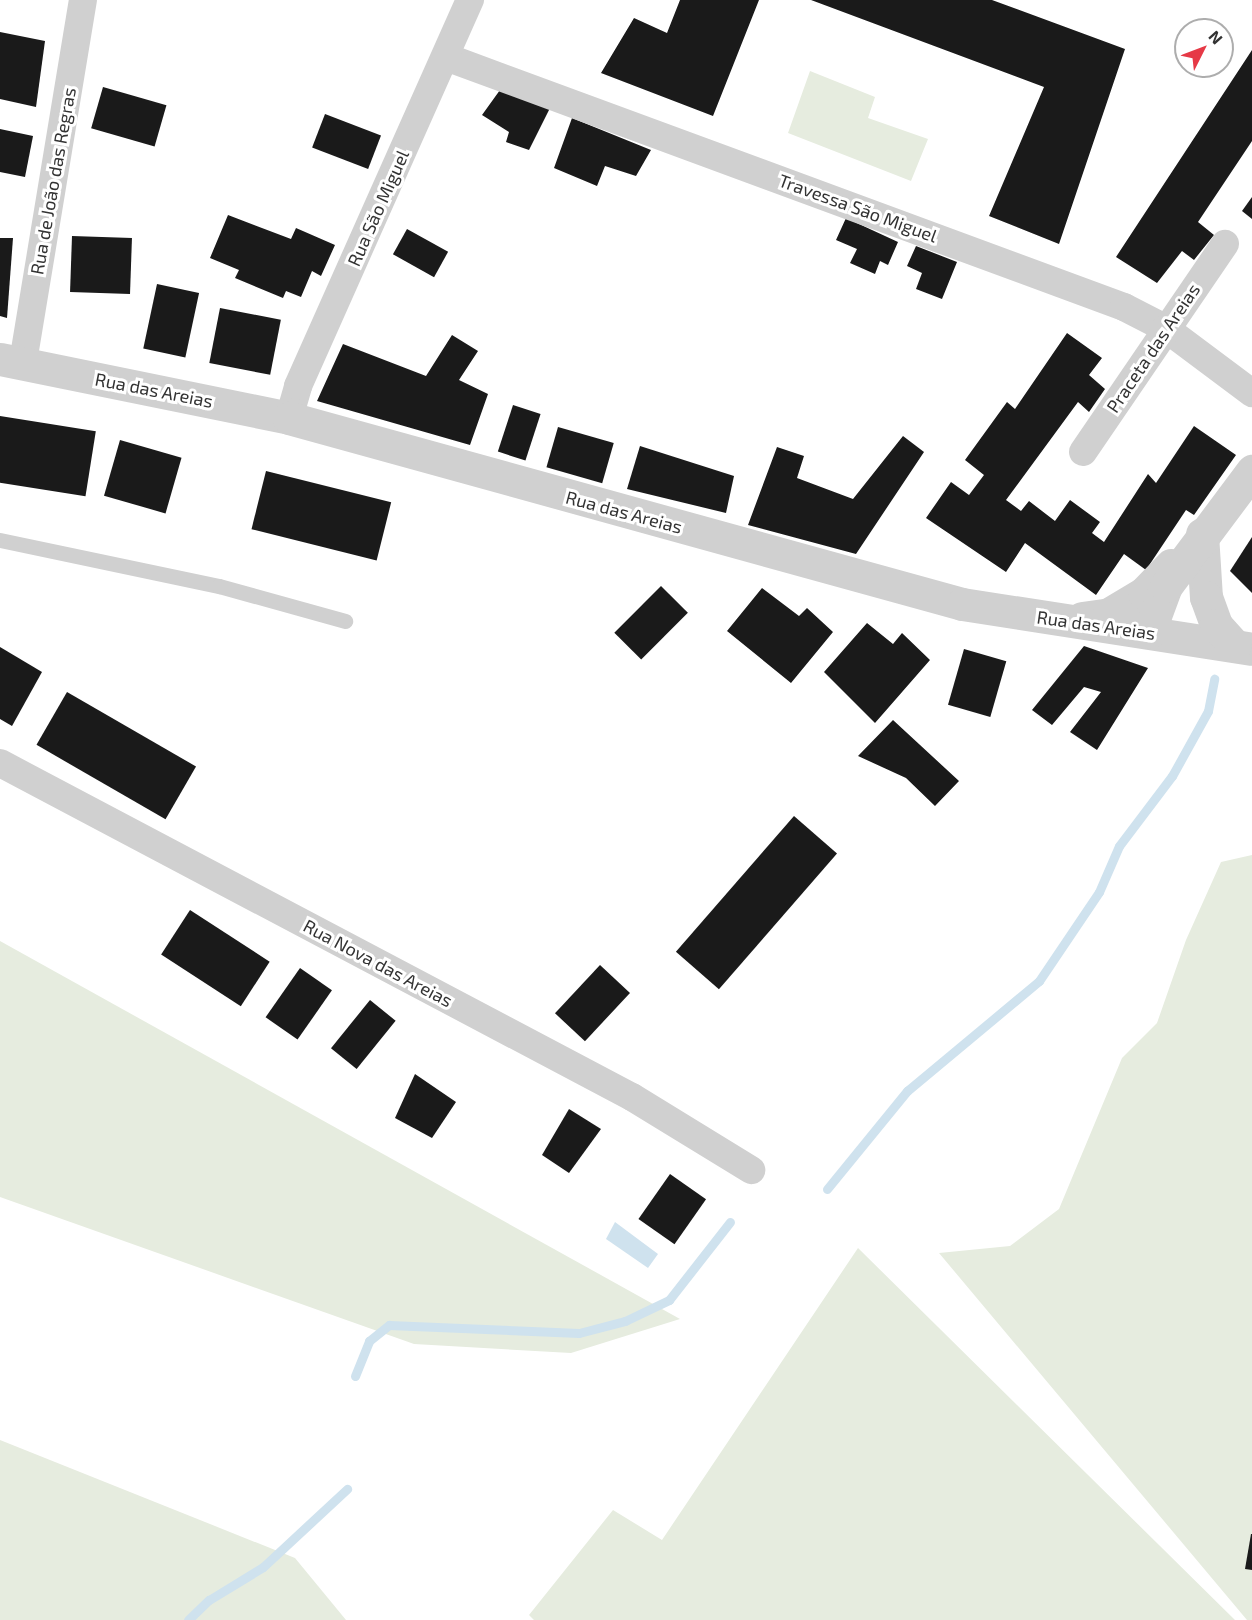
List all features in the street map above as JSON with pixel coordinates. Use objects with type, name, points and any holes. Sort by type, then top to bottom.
[{"type":"street","name":"Rua de João das Regras","points":[[11,361],[83,0]]},
{"type":"street","name":"Rua São Miguel","points":[[289,418],[298,386],[470,0]]},
{"type":"street","name":"Travessa São Miguel","points":[[446,57],[1124,307],[1165,328],[1252,393]]},
{"type":"street","name":"Praceta das Areias","points":[[1083,452],[1165,328],[1225,244]]},
{"type":"street","name":"Rua das Areias","points":[[11,361],[289,418],[906,589],[1057,621],[1161,634],[1244,648]]},
{"type":"street","points":[[1161,634],[1166,586],[1202,534],[1252,471]]},
{"type":"street","points":[[1057,621],[1109,615],[1144,593],[1202,534]]},
{"type":"street","points":[[1202,534],[1206,597],[1215,625],[1244,648]]},
{"type":"street","name":"Rua Nova das Areias","points":[[0,763],[632,1097],[751,1170]]},
{"type":"lane","points":[[0,540],[219,586],[345,621]]},
{"type":"shaded area","points":[[810,71],[875,97],[868,118],[928,139],[911,181],[788,133]]},
{"type":"shaded area","points":[[1252,855],[1252,1620],[1247,1620],[939,1253],[1010,1246],[1059,1209],[1122,1058],[1157,1023],[1186,940],[1221,862]]},
{"type":"shaded area","points":[[0,941],[680,1319],[571,1353],[414,1344],[0,1197]]},
{"type":"shaded area","points":[[858,1248],[1235,1620],[534,1620],[529,1615],[613,1510],[662,1540]]},
{"type":"shaded area","points":[[0,1440],[295,1558],[346,1620],[0,1620]]},
{"type":"water","points":[[615,1222],[658,1254],[648,1268],[606,1239]]},
{"type":"building","points":[[680,0],[759,0],[713,116],[601,73],[634,18],[667,33]]},
{"type":"building","points":[[811,0],[992,0],[1125,49],[1059,244],[989,216],[1044,87]]},
{"type":"building","points":[[0,32],[45,41],[36,107],[0,99]]},
{"type":"building","points":[[1252,50],[1252,141],[1198,222],[1214,235],[1194,260],[1182,251],[1157,283],[1116,257]]},
{"type":"building","points":[[103,87],[166,105],[155,147],[91,128]]},
{"type":"building","points":[[500,90],[551,106],[529,150],[506,142],[509,132],[482,115]]},
{"type":"building","points":[[325,114],[381,136],[368,169],[312,148]]},
{"type":"building","points":[[572,118],[651,150],[636,176],[605,166],[597,186],[554,168]]},
{"type":"building","points":[[0,129],[33,136],[25,177],[0,172]]},
{"type":"building","points":[[1252,197],[1252,219],[1242,211]]},
{"type":"building","points":[[228,215],[291,239],[296,228],[335,245],[321,276],[312,271],[301,297],[286,291],[283,298],[235,278],[239,270],[210,258]]},
{"type":"building","points":[[846,218],[898,242],[888,265],[880,261],[875,274],[850,263],[857,249],[836,240]]},
{"type":"building","points":[[407,229],[448,252],[434,277],[393,254]]},
{"type":"building","points":[[72,236],[132,238],[130,294],[70,292]]},
{"type":"building","points":[[0,238],[13,238],[7,318],[0,316]]},
{"type":"building","points":[[916,246],[957,262],[942,299],[916,289],[922,273],[907,266]]},
{"type":"building","points":[[157,284],[199,293],[185,357],[143,349]]},
{"type":"building","points":[[220,308],[281,320],[270,375],[209,363]]},
{"type":"building","points":[[1067,333],[1102,358],[1089,375],[1105,389],[1089,412],[1078,402],[1006,500],[1021,511],[1029,501],[1055,521],[1070,500],[1100,522],[1092,533],[1104,542],[1148,474],[1156,483],[1194,426],[1236,455],[1194,515],[1186,510],[1146,570],[1124,554],[1096,595],[1025,543],[1006,572],[926,518],[951,482],[969,495],[984,475],[965,460],[1007,402],[1015,409]]},
{"type":"building","points":[[452,335],[478,351],[459,380],[488,394],[470,445],[317,401],[343,344],[426,376]]},
{"type":"building","points":[[513,405],[541,414],[525,461],[498,452]]},
{"type":"building","points":[[0,416],[96,431],[85,496],[0,483]]},
{"type":"building","points":[[558,427],[614,443],[602,483],[546,467]]},
{"type":"building","points":[[903,436],[924,452],[856,554],[748,525],[777,447],[804,456],[797,478],[853,499]]},
{"type":"building","points":[[120,440],[182,458],[166,513],[104,496]]},
{"type":"building","points":[[640,446],[734,476],[726,513],[627,489]]},
{"type":"building","points":[[266,471],[391,502],[377,560],[251,529]]},
{"type":"building","points":[[1252,537],[1252,593],[1230,571]]},
{"type":"building","points":[[661,586],[688,613],[641,660],[614,633]]},
{"type":"building","points":[[762,588],[799,616],[807,608],[833,632],[791,683],[727,631]]},
{"type":"building","points":[[867,623],[893,644],[902,633],[930,660],[875,723],[824,672]]},
{"type":"building","points":[[1084,646],[1148,668],[1097,750],[1070,732],[1101,692],[1084,687],[1052,725],[1032,710]]},
{"type":"building","points":[[0,647],[42,672],[12,726],[0,719]]},
{"type":"building","points":[[964,649],[1006,661],[990,717],[948,705]]},
{"type":"building","points":[[67,692],[196,766],[166,819],[36,745]]},
{"type":"building","points":[[893,720],[959,781],[935,806],[906,778],[858,756]]},
{"type":"building","points":[[794,816],[837,853],[719,989],[676,952]]},
{"type":"building","points":[[190,910],[270,962],[241,1006],[161,954]]},
{"type":"building","points":[[600,965],[630,993],[585,1041],[555,1013]]},
{"type":"building","points":[[300,968],[332,990],[298,1040],[266,1017]]},
{"type":"building","points":[[370,1000],[396,1021],[357,1069],[331,1048]]},
{"type":"building","points":[[415,1074],[456,1102],[432,1138],[395,1118]]},
{"type":"building","points":[[569,1109],[601,1129],[569,1173],[542,1155]]},
{"type":"building","points":[[670,1174],[706,1199],[674,1244],[638,1219]]},
{"type":"building","points":[[1252,1534],[1252,1570],[1245,1569]]},
{"type":"waterway","points":[[827,1189],[907,1091],[1039,981],[1099,892],[1119,846],[1172,776],[1208,711],[1214,679]]},
{"type":"waterway","points":[[355,1376],[369,1341],[389,1325],[579,1333],[625,1321],[669,1300],[730,1222]]},
{"type":"waterway","points":[[188,1620],[209,1600],[263,1567],[347,1489]]}]
